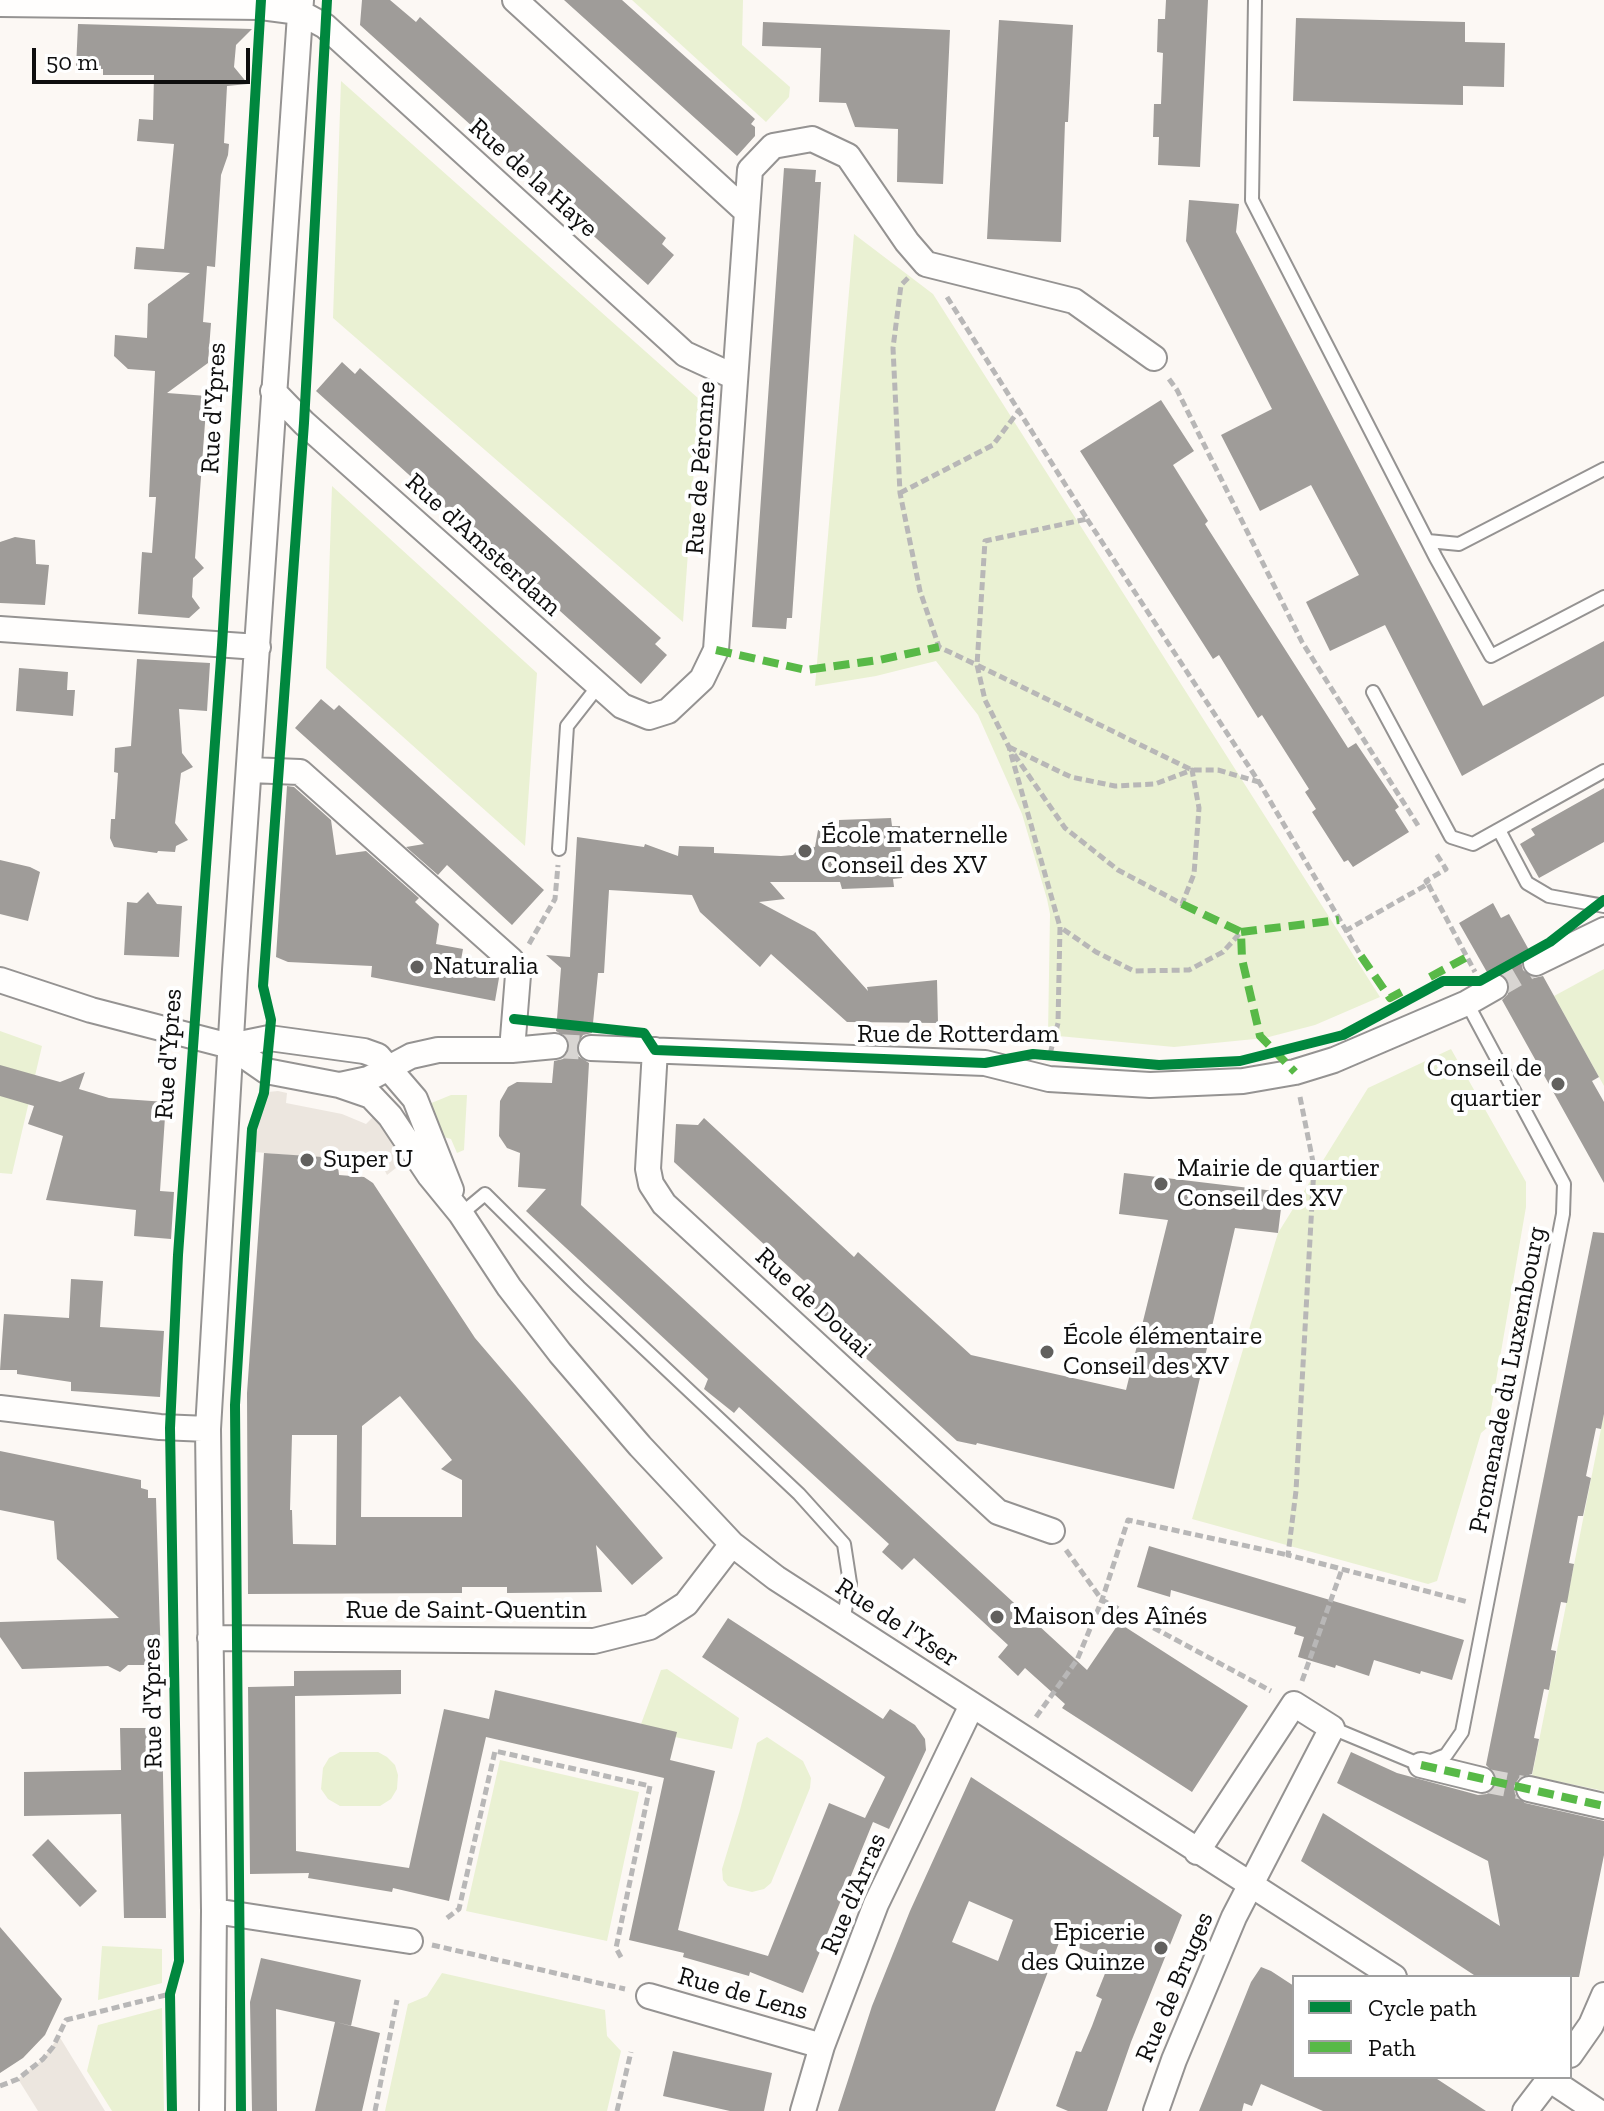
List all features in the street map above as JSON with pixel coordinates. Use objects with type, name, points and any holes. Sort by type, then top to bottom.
[{"type":"street","points":[[515,0],[747,212]]},
{"type":"street","points":[[0,4],[300,6],[230,1046],[208,1429],[214,1911],[212,2111]]},
{"type":"street","name":"Rue de la Haye","points":[[300,6],[685,354],[735,377]]},
{"type":"street","name":"Rue de Péronne","points":[[668,711],[702,679],[716,650],[750,170],[773,146],[812,139],[848,156],[907,242],[926,264]]},
{"type":"street","points":[[926,264],[1074,301],[1154,358]]},
{"type":"street","name":"Rue d'Amsterdam","points":[[273,391],[304,423],[622,706],[649,717],[668,711]]},
{"type":"street","points":[[0,629],[258,647]]},
{"type":"street","points":[[249,770],[300,772],[511,960],[518,975],[512,1050]]},
{"type":"street","points":[[1536,963],[1604,930]]},
{"type":"street","points":[[0,980],[91,1010],[230,1046]]},
{"type":"street","name":"Rue de Rotterdam","points":[[591,1048],[1047,1063],[1150,1085],[1243,1081],[1295,1072],[1334,1060],[1488,984]]},
{"type":"street","name":"Rue de l'Yser","points":[[230,1046],[269,1038],[364,1051],[378,1056],[415,1099],[461,1214]]},
{"type":"street","name":"Rue de l'Yser","points":[[230,1046],[266,1071],[339,1085],[371,1096],[390,1116],[509,1287],[560,1353],[640,1446],[732,1544],[776,1578],[843,1622],[1391,1975]]},
{"type":"street","points":[[389,1066],[411,1056],[438,1050],[512,1050],[555,1046]]},
{"type":"street","name":"Rue de Douai","points":[[655,1050],[648,1169],[651,1184],[664,1204],[998,1512],[1052,1531]]},
{"type":"street","name":"Rue de l'Yser","points":[[339,1085],[368,1079],[389,1066]]},
{"type":"street","points":[[0,1408],[160,1427],[208,1429]]},
{"type":"street","name":"Rue de Saint-Quentin","points":[[210,1638],[594,1641],[650,1627],[686,1604],[732,1544]]},
{"type":"street","points":[[1197,1852],[1294,1704],[1332,1728]]},
{"type":"street","name":"Rue d'Arras","points":[[803,2111],[822,2046],[876,1904],[972,1705]]},
{"type":"street","name":"Rue de Bruges","points":[[1156,2111],[1234,1917],[1332,1728]]},
{"type":"street","points":[[1421,1765],[1482,1780]]},
{"type":"street","points":[[1529,1789],[1604,1806]]},
{"type":"street","points":[[214,1911],[410,1941]]},
{"type":"street","points":[[1572,2052],[1591,2025],[1604,1995]]},
{"type":"street","name":"Rue de Lens","points":[[649,1996],[822,2046]]},
{"type":"street","points":[[1525,2111],[1547,2079]]},
{"type":"street","points":[[1549,2079],[1597,2111]]},
{"type":"lane","points":[[1255,0],[1252,200],[1428,541],[1491,656],[1604,597]]},
{"type":"lane","points":[[1428,541],[1459,544],[1604,469]]},
{"type":"lane","points":[[559,849],[567,726],[599,685]]},
{"type":"lane","points":[[1373,692],[1451,837],[1473,844],[1604,771]]},
{"type":"lane","points":[[1499,830],[1527,883],[1549,896],[1604,906]]},
{"type":"lane","name":"Promenade du Luxembourg","points":[[1421,1765],[1446,1755],[1462,1732],[1563,1214],[1564,1184],[1467,992]]},
{"type":"lane","points":[[461,1214],[485,1194],[799,1494],[844,1544],[850,1583],[843,1622]]},
{"type":"lane","points":[[1332,1728],[1421,1765]]},
{"type":"path","points":[[1192,770],[939,647],[920,591],[900,493],[893,348],[901,285],[926,264],[1087,519],[1259,782],[1361,956]]},
{"type":"path","points":[[1154,358],[1177,390],[1302,642],[1421,829]]},
{"type":"path","points":[[900,493],[993,445],[1020,409]]},
{"type":"path","points":[[1087,519],[985,541],[977,665],[985,700],[1009,747],[1065,828],[1118,870],[1182,904],[1194,874],[1199,808],[1192,770]]},
{"type":"path","points":[[1009,747],[1071,777],[1115,786],[1155,784],[1192,770],[1218,770],[1259,782]]},
{"type":"path","points":[[1009,747],[1060,927],[1058,1023],[1047,1063]]},
{"type":"path","points":[[1429,843],[1446,869],[1426,881],[1488,984],[1467,992]]},
{"type":"path","points":[[511,960],[532,942],[555,899],[559,849]]},
{"type":"path","points":[[1345,931],[1428,884]]},
{"type":"path","points":[[1060,927],[1096,952],[1134,971],[1189,970],[1223,952],[1241,932]]},
{"type":"path","points":[[1288,1555],[1296,1491],[1314,1167],[1295,1072]]},
{"type":"path","points":[[1033,1722],[1077,1660],[1102,1600],[1128,1520],[1288,1555],[1488,1607]]},
{"type":"path","points":[[1052,1531],[1102,1600],[1294,1704],[1342,1569]]},
{"type":"path","points":[[447,1918],[459,1909],[495,1751],[650,1786],[616,1948],[622,1959]]},
{"type":"path","points":[[444,1947],[614,1986]]},
{"type":"path","points":[[0,2086],[18,2079],[43,2059],[53,2047],[66,2020],[172,1988],[170,2009]]},
{"type":"path","points":[[375,2111],[397,2000]]},
{"type":"path","points":[[617,2111],[631,2052]]},
{"type":"green space","points":[[632,0],[743,0],[742,45],[790,87],[789,97],[766,122]]},
{"type":"green space","points":[[341,81],[699,399],[683,622],[333,318]]},
{"type":"green space","points":[[854,234],[933,294],[1380,997],[1315,1025],[1265,1038],[1174,1047],[1048,1035],[1050,914],[1047,899],[1022,814],[978,715],[936,661],[876,676],[815,686]]},
{"type":"green space","points":[[332,486],[537,673],[525,846],[326,668]]},
{"type":"green space","points":[[1604,969],[1604,1086],[1554,996]]},
{"type":"green space","points":[[0,1031],[42,1046],[12,1174],[0,1173]]},
{"type":"green space","points":[[1451,1049],[1526,1182],[1526,1207],[1488,1427],[1481,1433],[1437,1581],[1428,1584],[1192,1519],[1278,1233],[1368,1088]]},
{"type":"green space","points":[[451,1095],[467,1095],[464,1150],[457,1153],[451,1139],[440,1136],[429,1104]]},
{"type":"green space","points":[[1604,1414],[1604,1791],[1532,1776]]},
{"type":"green space","points":[[667,1669],[739,1718],[732,1749],[675,1737],[641,1724],[661,1670]]},
{"type":"green space","points":[[767,1737],[803,1761],[811,1778],[810,1788],[771,1883],[764,1889],[752,1892],[728,1886],[723,1880],[722,1869],[757,1743]]},
{"type":"green space","points":[[340,1752],[378,1752],[387,1757],[395,1765],[398,1775],[397,1789],[391,1799],[380,1806],[340,1806],[328,1799],[321,1789],[323,1768],[329,1758]]},
{"type":"green space","points":[[500,1760],[639,1792],[607,1941],[466,1911]]},
{"type":"green space","points":[[102,1946],[162,1949],[162,1983],[98,2000]]},
{"type":"green space","points":[[442,1973],[605,2010],[607,2036],[621,2051],[607,2111],[385,2111],[408,2004],[427,1996]]},
{"type":"green space","points":[[162,2008],[164,2111],[112,2111],[87,2071],[98,2025]]},
{"type":"shaded area","points":[[268,1092],[287,1093],[286,1103],[342,1114],[366,1124],[374,1116],[406,1154],[401,1164],[387,1175],[384,1169],[373,1163],[255,1152],[257,1129]]},
{"type":"shaded area","points":[[59,2036],[105,2111],[38,2111],[18,2079],[43,2059]]},
{"type":"building","points":[[362,0],[390,0],[416,22],[420,17],[666,238],[662,244],[674,255],[648,285],[360,25]]},
{"type":"building","points":[[564,0],[622,0],[755,119],[751,124],[755,127],[755,136],[737,156]]},
{"type":"building","points":[[1166,0],[1208,0],[1200,167],[1158,165],[1159,137],[1153,137],[1154,104],[1161,104],[1163,53],[1157,52],[1158,19],[1165,19]]},
{"type":"building","points":[[1296,18],[1465,22],[1465,42],[1505,43],[1504,87],[1463,86],[1463,105],[1293,101]]},
{"type":"building","points":[[999,20],[1073,25],[1068,122],[1065,122],[1061,242],[987,239]]},
{"type":"building","points":[[763,22],[950,30],[943,184],[897,182],[898,129],[855,127],[846,103],[819,102],[821,48],[762,46]]},
{"type":"building","points":[[78,24],[252,29],[236,45],[234,67],[248,84],[227,86],[224,143],[229,144],[228,155],[221,175],[215,267],[207,266],[203,322],[211,323],[208,363],[167,393],[207,396],[195,558],[204,568],[193,578],[192,597],[200,608],[189,618],[138,614],[142,552],[152,553],[156,497],[149,497],[155,371],[128,369],[114,356],[115,335],[147,338],[148,304],[190,273],[134,269],[136,247],[164,249],[174,144],[137,141],[139,119],[153,120],[154,75],[103,75],[103,69],[76,68]]},
{"type":"building","points":[[784,168],[816,170],[815,182],[821,182],[792,618],[787,618],[786,629],[752,627]]},
{"type":"building","points":[[1189,200],[1239,204],[1236,232],[1483,706],[1604,641],[1604,696],[1462,776],[1385,625],[1330,651],[1306,602],[1359,575],[1311,485],[1260,511],[1221,435],[1272,409],[1186,241]]},
{"type":"building","points":[[342,362],[355,374],[360,368],[661,638],[655,644],[667,655],[641,684],[316,391]]},
{"type":"building","points":[[1161,400],[1194,451],[1173,465],[1208,521],[1205,524],[1348,748],[1356,743],[1399,807],[1395,810],[1409,832],[1353,867],[1348,860],[1344,862],[1312,812],[1316,809],[1305,792],[1309,789],[1262,715],[1258,718],[1219,655],[1213,659],[1080,451]]},
{"type":"building","points":[[15,537],[35,540],[36,564],[49,565],[45,605],[0,603],[0,542]]},
{"type":"building","points":[[137,659],[210,663],[207,711],[179,709],[182,753],[193,767],[181,773],[175,823],[188,840],[176,846],[175,852],[157,853],[114,847],[110,838],[111,819],[115,819],[118,773],[114,772],[115,748],[131,746]]},
{"type":"building","points":[[19,668],[68,672],[67,690],[75,690],[73,716],[16,711]]},
{"type":"building","points":[[321,699],[334,710],[339,705],[544,890],[512,925],[447,865],[438,875],[406,847],[424,844],[295,728]]},
{"type":"building","points":[[287,786],[294,787],[331,820],[336,855],[366,851],[419,898],[415,902],[439,924],[436,944],[463,949],[461,960],[489,966],[499,978],[495,1001],[371,977],[372,966],[288,962],[276,957]]},
{"type":"building","points":[[1604,788],[1604,842],[1539,878],[1520,844],[1535,835],[1531,829]]},
{"type":"building","points":[[891,818],[892,826],[900,826],[902,878],[893,879],[894,887],[842,889],[840,882],[770,882],[785,899],[759,902],[815,932],[868,991],[867,987],[937,980],[938,1023],[847,1022],[771,954],[760,967],[700,912],[692,895],[609,890],[604,973],[598,973],[592,1033],[583,1035],[576,1047],[578,1056],[589,1063],[581,1205],[1087,1670],[1119,1623],[1248,1706],[1192,1792],[1062,1708],[1065,1704],[1025,1668],[1018,1676],[998,1657],[1008,1645],[914,1558],[902,1570],[882,1552],[889,1544],[739,1407],[734,1413],[704,1389],[708,1379],[526,1211],[546,1189],[518,1187],[520,1153],[507,1148],[499,1136],[500,1101],[508,1087],[517,1082],[552,1083],[554,1061],[563,1059],[569,1052],[568,1038],[556,1031],[561,968],[546,955],[570,957],[577,837],[644,847],[645,844],[678,856],[679,846],[714,847],[714,853],[781,856],[793,855],[801,846],[815,847],[818,830],[839,828],[839,820]]},
{"type":"building","points":[[0,860],[40,872],[28,921],[0,914]]},
{"type":"building","points":[[148,892],[157,904],[182,906],[179,957],[124,955],[127,902],[137,903]]},
{"type":"building","points":[[1493,903],[1501,918],[1509,914],[1529,950],[1521,961],[1523,970],[1534,978],[1543,976],[1599,1077],[1592,1081],[1604,1102],[1604,1183],[1502,1000],[1508,994],[1508,980],[1502,974],[1488,974],[1459,923]]},
{"type":"building","points":[[0,1065],[60,1082],[85,1072],[79,1089],[109,1098],[166,1102],[160,1191],[174,1192],[171,1239],[134,1236],[136,1210],[46,1200],[63,1136],[28,1124],[34,1106],[0,1096]]},
{"type":"building","points":[[704,1118],[854,1257],[858,1252],[971,1355],[1126,1390],[1168,1220],[1119,1214],[1124,1173],[1283,1192],[1278,1233],[1235,1228],[1174,1489],[957,1441],[803,1301],[814,1290],[674,1162],[676,1124],[698,1125]]},
{"type":"building","points":[[264,1153],[337,1158],[339,1175],[364,1177],[373,1183],[475,1338],[663,1558],[632,1585],[596,1545],[602,1592],[507,1593],[507,1587],[462,1587],[462,1593],[248,1594],[247,1393]],"holes":[[[400,1396],[452,1460],[441,1469],[462,1480],[462,1517],[361,1517],[362,1426]],[[292,1435],[337,1435],[336,1545],[293,1544],[290,1510]]]},
{"type":"building","points":[[1593,1232],[1604,1233],[1604,1414],[1601,1429],[1596,1428],[1586,1476],[1591,1478],[1583,1516],[1578,1516],[1569,1563],[1574,1564],[1567,1603],[1561,1602],[1551,1650],[1556,1651],[1549,1690],[1544,1689],[1534,1738],[1539,1739],[1532,1774],[1519,1778],[1514,1786],[1515,1794],[1525,1803],[1604,1821],[1604,1855],[1579,1977],[1474,1975],[1301,1861],[1323,1813],[1500,1926],[1488,1861],[1337,1783],[1351,1752],[1397,1773],[1478,1795],[1487,1794],[1496,1784],[1496,1775],[1486,1765]]},
{"type":"building","points":[[71,1279],[103,1281],[100,1327],[164,1331],[160,1397],[71,1391],[71,1382],[17,1374],[17,1370],[0,1370],[4,1314],[69,1318]]},
{"type":"building","points":[[0,1451],[141,1480],[141,1488],[148,1490],[148,1498],[156,1498],[161,1665],[128,1665],[120,1672],[108,1666],[22,1669],[0,1637],[0,1622],[119,1618],[57,1559],[54,1521],[0,1510]]},
{"type":"building","points":[[1149,1546],[1464,1640],[1452,1680],[1374,1660],[1369,1676],[1336,1665],[1335,1668],[1298,1657],[1304,1637],[1294,1634],[1296,1627],[1171,1590],[1170,1597],[1137,1587]]},
{"type":"building","points":[[728,1618],[883,1719],[890,1709],[915,1725],[925,1739],[926,1750],[889,1829],[873,1822],[803,1993],[750,1972],[749,1976],[683,1957],[684,1953],[629,1940],[664,1778],[486,1737],[449,1901],[393,1888],[392,1892],[308,1878],[309,1873],[250,1874],[248,1687],[294,1686],[294,1671],[401,1670],[401,1694],[295,1696],[296,1851],[409,1868],[444,1709],[489,1719],[495,1690],[677,1732],[670,1760],[715,1771],[678,1930],[768,1956],[829,1803],[865,1818],[885,1777],[702,1657]]},
{"type":"building","points":[[120,1728],[162,1728],[166,1918],[124,1918],[121,1814],[24,1816],[24,1772],[121,1770]]},
{"type":"building","points":[[971,1777],[1182,1915],[1107,2111],[1068,2111],[1056,2106],[1076,2051],[1081,2052],[1092,2026],[1102,1999],[1096,1996],[1110,1961],[1060,1940],[995,2111],[838,2111],[872,2006],[910,1911]],"holes":[[[969,1901],[1013,1920],[998,1961],[952,1942]]]},
{"type":"building","points":[[48,1839],[97,1891],[80,1907],[32,1855]]},
{"type":"building","points":[[0,1927],[62,1999],[45,2035],[23,2058],[0,2073]]},
{"type":"building","points":[[261,1958],[361,1980],[351,2026],[380,2033],[362,2111],[315,2111],[335,2022],[276,2009],[277,2111],[252,2111],[250,2002]]},
{"type":"building","points":[[1261,1967],[1292,1985],[1292,2079],[1437,2079],[1486,2111],[1323,2111],[1261,2084],[1252,2106],[1244,2103],[1242,2111],[1199,2111],[1251,1982]]},
{"type":"building","points":[[673,2051],[772,2073],[764,2111],[730,2111],[663,2096]]},
{"type":"tunnel","points":[[1495,987],[1536,963]]},
{"type":"tunnel","points":[[555,1046],[591,1048]]},
{"type":"tunnel","points":[[1482,1780],[1529,1789]]},
{"type":"marked path","points":[[716,650],[806,670],[879,660],[939,647]]},
{"type":"marked path","points":[[1182,904],[1241,932],[1242,959],[1260,1036],[1295,1072]]},
{"type":"marked path","points":[[1241,932],[1339,920]]},
{"type":"marked path","points":[[1361,956],[1390,998],[1405,990]]},
{"type":"marked path","points":[[1430,977],[1467,957]]},
{"type":"marked path","points":[[1421,1765],[1604,1806]]},
{"type":"cycle path","name":"Rue d'Ypres","points":[[172,2111],[170,1994],[179,1961],[170,1428],[178,1255],[222,645],[261,0]]},
{"type":"cycle path","points":[[241,2111],[235,1405],[252,1129],[264,1093],[271,1020],[263,986],[304,423],[327,0]]},
{"type":"cycle path","points":[[514,1019],[644,1033],[655,1050],[985,1063],[1033,1054],[1159,1065],[1240,1061],[1343,1035],[1443,981],[1480,981],[1550,942],[1604,900]]},
{"type":"place","name":"École maternelle Conseil des XV","points":[[805,851]]},
{"type":"place","name":"Naturalia","points":[[417,967]]},
{"type":"place","name":"Conseil de quartier","points":[[1558,1084]]},
{"type":"place","name":"Super U","points":[[307,1160]]},
{"type":"place","name":"Mairie de quartier Conseil des XV","points":[[1161,1184]]},
{"type":"place","name":"École élémentaire Conseil des XV","points":[[1047,1352]]},
{"type":"place","name":"Maison des Aînés","points":[[997,1617]]},
{"type":"place","name":"Epicerie des Quinze","points":[[1161,1948]]}]
